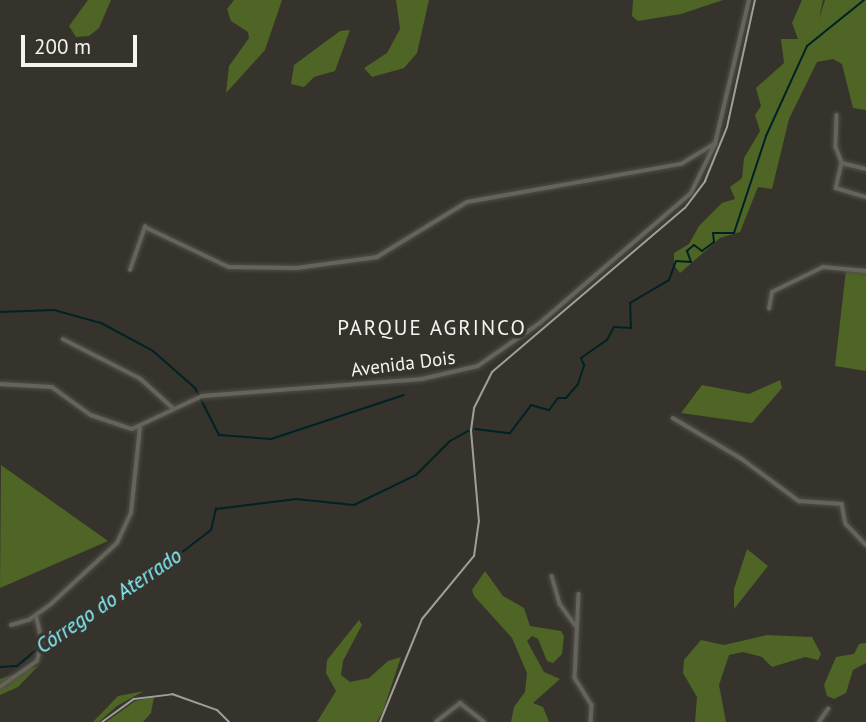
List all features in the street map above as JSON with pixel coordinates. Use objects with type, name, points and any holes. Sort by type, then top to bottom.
[{"type":"street","name":"Avenida Dois","points":[[140,428],[172,407],[199,397],[422,379],[478,366],[540,323],[676,208],[696,184],[715,144],[749,0]]},
{"type":"street","points":[[837,115],[836,148],[842,163],[836,188],[866,197]]},
{"type":"street","points":[[130,270],[145,227],[229,267],[289,268],[377,257],[467,202],[681,164],[715,144]]},
{"type":"street","points":[[842,163],[866,169]]},
{"type":"street","points":[[769,309],[772,292],[823,267],[866,271]]},
{"type":"street","points":[[63,339],[141,379],[172,407]]},
{"type":"street","points":[[0,384],[52,387],[91,415],[128,429],[140,428],[131,513],[124,533],[86,576],[36,616],[11,625]]},
{"type":"street","points":[[673,418],[742,459],[799,501],[842,504],[846,524],[866,545]]},
{"type":"street","points":[[552,576],[560,604],[576,627]]},
{"type":"street","points":[[579,594],[576,685],[592,705],[591,722]]},
{"type":"street","points":[[0,687],[37,662],[42,646],[36,616]]},
{"type":"street","points":[[436,722],[460,702],[484,722]]},
{"type":"street","points":[[819,722],[828,709]]},
{"type":"green space","points":[[88,0],[111,0],[99,28],[89,36],[76,37],[69,26]]},
{"type":"green space","points":[[234,0],[282,0],[265,50],[226,93],[229,66],[249,38],[248,32],[231,21],[227,9]]},
{"type":"green space","points":[[396,0],[429,0],[417,53],[404,68],[372,77],[364,68],[387,53],[400,29]]},
{"type":"green space","points":[[633,0],[723,0],[681,14],[638,21],[632,16]]},
{"type":"green space","points":[[802,0],[823,0],[819,19],[825,0],[866,0],[866,110],[853,108],[842,64],[833,59],[817,62],[789,119],[772,189],[758,187],[740,232],[720,238],[680,273],[674,265],[674,253],[689,244],[699,226],[722,203],[735,199],[730,187],[742,178],[744,158],[760,131],[755,115],[761,106],[756,88],[784,63],[781,39],[798,39],[792,23]]},
{"type":"green space","points":[[350,30],[335,71],[314,77],[304,87],[291,84],[294,65],[340,31]]},
{"type":"green space","points":[[866,269],[866,371],[835,366],[846,270]]},
{"type":"green space","points":[[780,380],[782,388],[752,423],[681,413],[702,385],[749,394]]},
{"type":"green space","points":[[1,465],[108,541],[0,588]]},
{"type":"green space","points":[[747,549],[768,566],[734,609],[734,589]]},
{"type":"green space","points":[[485,571],[503,596],[524,608],[530,626],[561,631],[564,636],[562,654],[553,663],[547,661],[538,639],[532,636],[527,641],[544,672],[560,679],[533,703],[543,707],[549,722],[511,722],[514,707],[525,692],[527,673],[512,638],[474,596],[472,590]]},
{"type":"green space","points":[[359,620],[362,625],[343,661],[341,675],[350,682],[369,678],[388,661],[401,657],[383,711],[377,722],[317,722],[336,691],[326,673],[327,660]]},
{"type":"green space","points":[[767,635],[812,637],[821,654],[818,660],[805,657],[772,667],[762,657],[743,652],[729,655],[719,685],[726,722],[695,722],[697,697],[683,673],[684,660],[701,640],[724,645]]},
{"type":"green space","points":[[866,643],[866,663],[853,670],[846,693],[834,699],[827,696],[824,685],[836,657],[854,654],[859,644]]},
{"type":"green space","points":[[38,666],[18,687],[0,695],[0,679]]},
{"type":"green space","points":[[144,691],[117,706],[99,722],[93,722],[118,696]]},
{"type":"green space","points":[[154,697],[151,713],[143,722],[106,722],[135,701]]},
{"type":"waterway","name":"Córrego do Aterrado","points":[[475,429],[510,433],[531,405],[549,410],[558,398],[566,398],[578,384],[584,365],[581,358],[607,340],[614,327],[631,328],[630,303],[669,280],[676,261],[691,262],[687,251],[694,245],[702,251],[714,242],[713,233],[734,233],[766,136],[807,46],[864,0]]},
{"type":"waterway","points":[[0,312],[54,310],[101,323],[153,351],[195,388],[219,435],[271,439],[404,395]]},
{"type":"waterway","name":"Córrego do Aterrado","points":[[0,667],[17,666],[62,628],[121,599],[211,530],[216,509],[296,499],[354,505],[416,475],[450,441],[468,431]]},
{"type":"railway","points":[[380,722],[422,619],[474,556],[479,522],[471,430],[474,408],[492,372],[685,208],[705,181],[727,127],[755,0]]},
{"type":"railway","points":[[102,722],[134,699],[172,694],[217,710],[229,722]]},
{"type":"district","name":"PARQUE AGRINCO","points":[[432,328]]}]
